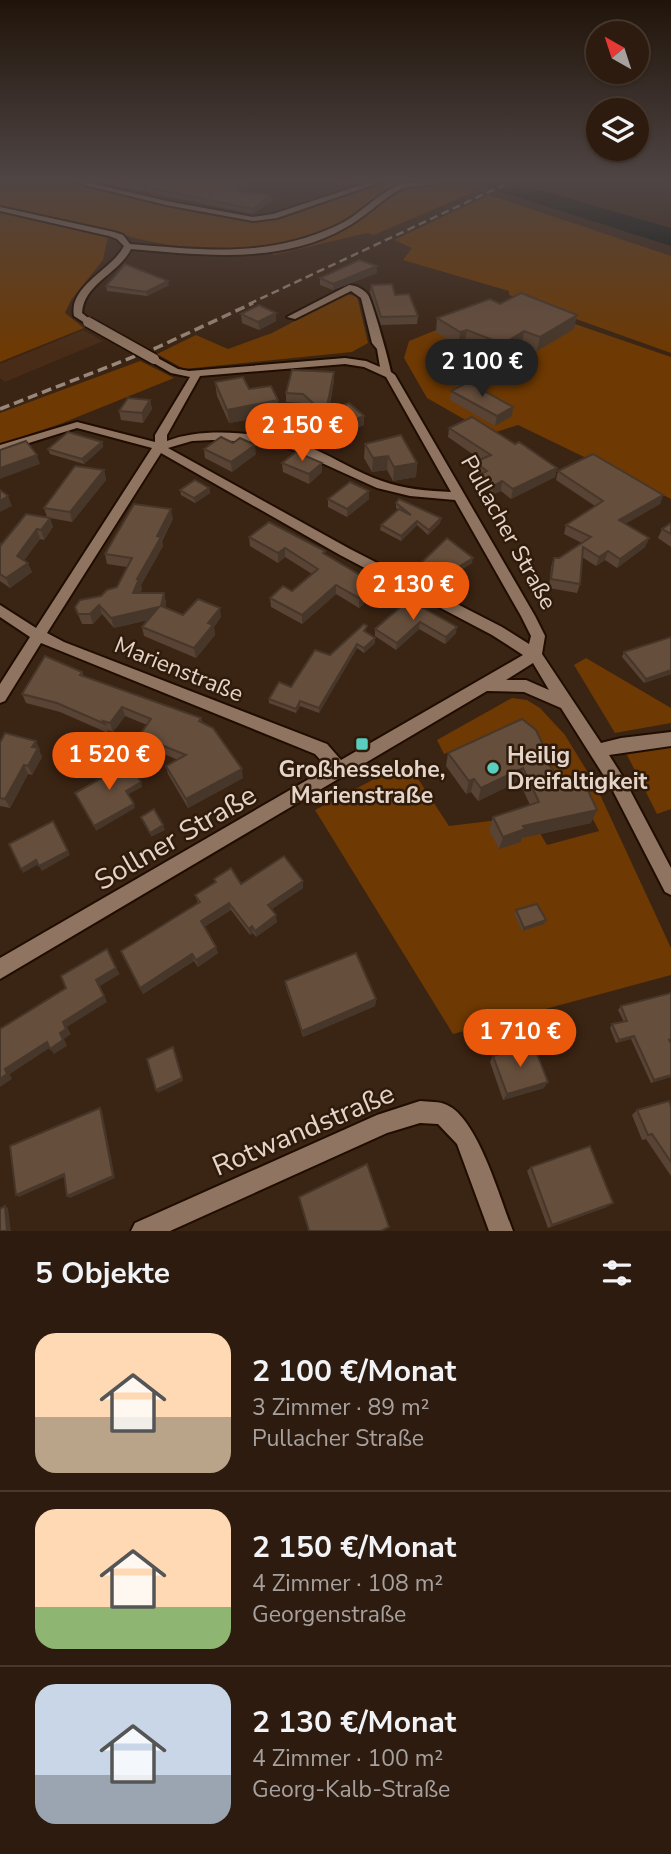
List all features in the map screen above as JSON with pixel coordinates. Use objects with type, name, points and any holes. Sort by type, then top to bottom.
[{"type":"street","points":[[121,238],[128,246],[212,253],[254,252],[313,238]]},
{"type":"street","points":[[128,246],[126,253],[79,302],[77,314],[88,323],[182,373],[345,360],[386,371]]},
{"type":"street","name":"Pullacher Straße","points":[[292,317],[352,287],[365,297],[377,343],[382,349],[386,371],[398,384],[528,616],[538,636],[535,655],[598,751],[671,886]]},
{"type":"street","points":[[345,360],[366,352],[377,343]]},
{"type":"street","points":[[161,447],[161,435],[197,373]]},
{"type":"street","points":[[0,449],[77,425],[161,447],[177,460],[497,631],[535,655]]},
{"type":"street","points":[[0,696],[150,458],[161,447],[198,438],[273,440],[308,451],[383,486],[422,494],[460,496]]},
{"type":"street","name":"Marienstraße","points":[[0,610],[59,646],[321,749],[340,771]]},
{"type":"street","name":"Sollner Straße","points":[[0,969],[535,655]]},
{"type":"street","points":[[485,685],[526,686],[548,694],[570,707]]},
{"type":"street","points":[[598,751],[621,745],[671,739]]},
{"type":"street","name":"Rotwandstraße","points":[[143,1231],[385,1123],[420,1112],[443,1114],[465,1138],[501,1231]]},
{"type":"shaded area","points":[[0,238],[107,238],[103,260],[71,300],[65,313],[84,328],[0,362]]},
{"type":"shaded area","points":[[139,238],[344,238],[274,255],[267,249],[190,247]]},
{"type":"shaded area","points":[[619,238],[671,256],[671,353],[509,295],[509,291],[403,260],[412,248],[394,240]]},
{"type":"shaded area","points":[[647,238],[671,238],[671,246]]},
{"type":"shaded area","points":[[346,294],[357,296],[368,343],[352,352],[184,369],[157,354],[196,335],[228,349],[272,333]]},
{"type":"shaded area","points":[[508,301],[671,357],[671,499],[518,425],[490,434],[427,398],[404,358],[409,341]]},
{"type":"shaded area","points":[[83,330],[103,341],[5,382],[0,378],[0,364]]},
{"type":"shaded area","points":[[140,361],[174,378],[60,424],[0,444],[0,413]]},
{"type":"shaded area","points":[[586,658],[671,708],[671,723],[615,733],[574,665]]},
{"type":"shaded area","points":[[512,698],[527,700],[540,708],[565,735],[596,786],[671,948],[671,975],[453,1034],[315,810],[407,762],[449,826],[530,816],[547,845],[599,831],[576,787],[555,792],[461,759],[454,750],[444,754],[437,740]]},
{"type":"shaded area","points":[[671,744],[671,809],[657,814],[625,751]]},
{"type":"building","points":[[359,260],[377,266],[333,284],[320,278]]},
{"type":"building","points":[[125,264],[168,281],[146,292],[106,286]]},
{"type":"building","points":[[392,284],[395,295],[409,294],[418,316],[381,317],[371,285]]},
{"type":"building","points":[[521,293],[577,315],[540,337],[524,331],[503,344],[467,330],[460,332],[437,318],[490,299],[500,304]]},
{"type":"building","points":[[259,305],[276,313],[258,322],[241,314]]},
{"type":"building","points":[[292,370],[334,372],[326,411],[349,403],[364,416],[338,426],[303,394],[286,393]]},
{"type":"building","points":[[243,377],[249,389],[271,386],[278,400],[227,410],[215,382]]},
{"type":"building","points":[[468,382],[513,407],[497,416],[451,391]]},
{"type":"building","points":[[128,398],[150,400],[142,413],[119,411]]},
{"type":"building","points":[[472,417],[515,444],[519,442],[557,468],[513,489],[502,481],[493,486],[479,475],[487,471],[475,462],[491,455],[449,428]]},
{"type":"building","points":[[68,432],[102,442],[82,459],[48,449]]},
{"type":"building","points":[[401,435],[417,463],[394,467],[388,456],[373,458],[365,444]]},
{"type":"building","points":[[221,437],[233,443],[240,438],[255,445],[231,462],[204,449]]},
{"type":"building","points":[[26,441],[37,455],[0,468],[0,450]]},
{"type":"building","points":[[296,452],[322,463],[309,474],[282,463]]},
{"type":"building","points":[[593,454],[663,495],[619,520],[649,538],[620,559],[608,551],[599,557],[583,547],[580,584],[551,579],[554,558],[559,558],[591,537],[566,525],[603,501],[558,471]]},
{"type":"building","points":[[75,466],[104,470],[70,512],[44,508]]},
{"type":"building","points":[[195,480],[209,488],[194,498],[180,490]]},
{"type":"building","points":[[350,482],[369,491],[347,509],[328,499]]},
{"type":"building","points":[[0,490],[8,496],[0,501]]},
{"type":"building","points":[[399,499],[441,518],[429,530],[417,521],[401,536],[381,525],[399,509],[411,515],[396,503]]},
{"type":"building","points":[[134,504],[171,509],[157,536],[161,537],[137,579],[133,593],[164,593],[161,606],[183,615],[198,599],[220,608],[208,623],[213,625],[194,648],[142,627],[159,607],[111,618],[99,605],[90,614],[78,614],[75,607],[80,600],[101,596],[107,590],[117,587],[132,558],[105,554]]},
{"type":"building","points":[[26,514],[50,518],[41,530],[37,529],[17,556],[28,563],[6,578],[0,574],[0,544]]},
{"type":"building","points":[[269,522],[325,551],[323,553],[375,584],[359,598],[336,585],[302,615],[270,598],[283,586],[292,591],[318,569],[285,548],[278,553],[249,537]]},
{"type":"building","points":[[671,523],[671,534],[662,529]]},
{"type":"building","points":[[447,538],[473,558],[447,579],[420,564]]},
{"type":"building","points":[[409,600],[457,627],[446,637],[420,622],[397,643],[375,629]]},
{"type":"building","points":[[364,624],[367,626],[364,631],[375,638],[364,648],[357,644],[319,708],[300,701],[296,709],[269,699],[279,682],[291,687],[315,650],[330,655]]},
{"type":"building","points":[[671,637],[671,670],[646,679],[624,652]]},
{"type":"building","points":[[45,656],[82,672],[80,675],[201,718],[199,721],[213,728],[242,769],[186,799],[166,766],[186,755],[139,736],[151,719],[122,707],[110,723],[103,721],[105,724],[57,703],[22,694]]},
{"type":"building","points":[[522,719],[536,730],[543,745],[537,748],[566,788],[585,784],[597,810],[523,826],[525,829],[503,837],[493,817],[539,802],[523,768],[481,788],[474,779],[469,781],[448,753]]},
{"type":"building","points":[[5,733],[36,741],[32,747],[38,748],[28,766],[24,765],[5,799],[0,798],[0,741]]},
{"type":"building","points":[[122,753],[141,782],[126,791],[134,804],[94,826],[75,793],[113,772],[107,762]]},
{"type":"building","points":[[154,809],[163,825],[150,833],[141,817]]},
{"type":"building","points":[[53,821],[68,851],[39,866],[36,860],[21,869],[9,844]]},
{"type":"building","points":[[284,856],[303,881],[268,905],[276,915],[255,931],[252,926],[249,929],[229,903],[201,921],[216,947],[196,960],[192,954],[140,988],[121,951],[200,902],[195,895],[216,882],[214,879],[231,868],[241,884]]},
{"type":"building","points":[[537,904],[546,920],[524,928],[516,910]]},
{"type":"building","points":[[107,949],[116,968],[96,980],[104,996],[63,1022],[66,1029],[60,1033],[63,1040],[50,1049],[47,1042],[5,1069],[7,1074],[0,1079],[0,1029],[66,988],[61,976]]},
{"type":"building","points":[[356,953],[376,999],[302,1031],[285,981]]},
{"type":"building","points":[[671,993],[671,1075],[654,1080],[634,1036],[619,1040],[612,1024],[627,1021],[621,1006]]},
{"type":"building","points":[[543,1019],[548,1032],[528,1039],[523,1025]]},
{"type":"building","points":[[533,1044],[548,1082],[507,1094],[493,1056]]},
{"type":"building","points":[[173,1047],[182,1078],[156,1090],[147,1059]]},
{"type":"building","points":[[669,1101],[671,1162],[652,1134],[648,1135],[637,1110]]},
{"type":"building","points":[[100,1108],[113,1176],[67,1196],[64,1174],[16,1195],[10,1146]]},
{"type":"building","points":[[590,1146],[613,1203],[552,1225],[531,1167]]},
{"type":"building","points":[[367,1164],[389,1227],[381,1231],[309,1231],[299,1197]]},
{"type":"building","points":[[5,1206],[7,1231],[0,1231],[0,1209]]},
{"type":"railway","points":[[249,304],[389,238]]},
{"type":"railway","points":[[0,409],[156,348],[253,303]]},
{"type":"place","name":"Großhesselohe, Marienstraße","points":[[362,744]]},
{"type":"place","name":"Heilig Dreifaltigkeit","points":[[493,768]]}]
